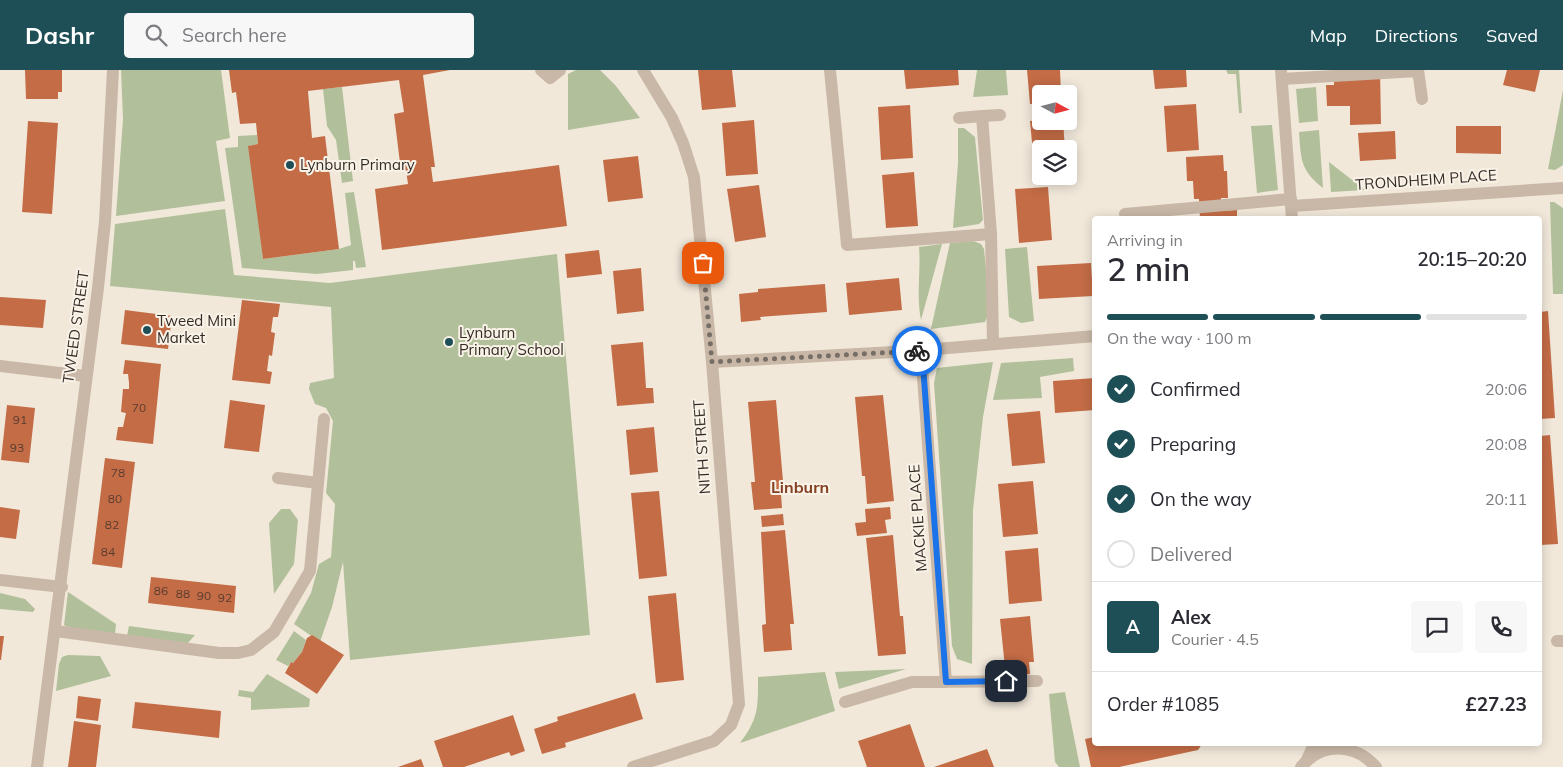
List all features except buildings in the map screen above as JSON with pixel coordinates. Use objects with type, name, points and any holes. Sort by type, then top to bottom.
[{"type":"street","name":"TWEED STREET","points":[[37,767],[62,587],[85,376],[98,288],[105,221],[113,70]]},
{"type":"street","points":[[542,70],[550,78],[560,70]]},
{"type":"street","name":"NITH STREET","points":[[633,767],[714,741],[731,725],[739,704],[712,362],[694,177],[683,143],[672,118],[643,70]]},
{"type":"street","points":[[830,70],[847,245],[991,234]]},
{"type":"street","points":[[1292,216],[1282,75],[1418,71],[1422,100]]},
{"type":"street","points":[[959,118],[1000,114]]},
{"type":"street","points":[[982,116],[991,234],[993,344]]},
{"type":"street","name":"TRONDHEIM PLACE","points":[[1125,214],[1291,202],[1563,188]]},
{"type":"street","points":[[712,362],[922,351],[1092,336]]},
{"type":"street","name":"MACKIE PLACE","points":[[922,351],[946,682]]},
{"type":"street","points":[[0,366],[85,376]]},
{"type":"street","points":[[56,631],[219,653],[238,653],[251,650],[274,632],[310,570],[324,419]]},
{"type":"street","points":[[278,478],[318,483]]},
{"type":"street","points":[[0,580],[62,587]]},
{"type":"street","points":[[845,702],[912,682],[1037,681]]},
{"type":"street","points":[[1304,763],[1313,746]]},
{"type":"street","points":[[1304,763],[1319,752],[1333,748],[1358,748],[1376,767]]},
{"type":"green space","points":[[121,70],[221,70],[230,138],[216,141],[225,201],[116,216],[123,119]]},
{"type":"green space","points":[[576,70],[600,70],[616,86],[640,118],[568,130],[568,74]]},
{"type":"green space","points":[[977,70],[1006,70],[1008,95],[973,97]]},
{"type":"green space","points":[[1226,70],[1239,70],[1242,113],[1239,113],[1236,74],[1228,74]]},
{"type":"green space","points":[[342,87],[353,181],[342,183],[336,140],[327,126],[323,89]]},
{"type":"green space","points":[[1316,87],[1318,121],[1299,123],[1296,89]]},
{"type":"green space","points":[[1563,90],[1563,165],[1555,170],[1548,169]]},
{"type":"green space","points":[[1272,125],[1278,190],[1257,193],[1251,126]]},
{"type":"green space","points":[[958,128],[964,128],[975,137],[983,220],[979,224],[953,228],[958,163]]},
{"type":"green space","points":[[1319,130],[1323,188],[1315,182],[1306,169],[1300,150],[1299,132]]},
{"type":"green space","points":[[257,135],[258,144],[249,146],[263,259],[339,249],[351,245],[345,193],[354,192],[366,267],[356,268],[355,261],[353,261],[353,270],[317,274],[242,268],[225,148],[238,147],[238,136]]},
{"type":"green space","points":[[1329,162],[1365,190],[1331,192]]},
{"type":"green space","points":[[1550,202],[1554,202],[1563,208],[1563,294],[1553,294]]},
{"type":"green space","points":[[225,209],[234,275],[330,283],[557,254],[590,635],[350,660],[343,562],[332,607],[320,642],[294,624],[311,593],[319,564],[331,557],[335,504],[326,493],[333,421],[326,408],[315,404],[309,389],[310,383],[334,378],[331,307],[110,286],[115,224]]},
{"type":"green space","points":[[973,241],[981,244],[984,249],[990,310],[985,322],[931,329],[950,243]]},
{"type":"green space","points":[[942,244],[921,320],[919,302],[919,247]]},
{"type":"green space","points":[[1027,247],[1034,321],[1021,323],[1009,317],[1005,249]]},
{"type":"green space","points":[[1073,358],[1074,371],[1040,377],[1042,398],[993,400],[1001,363]]},
{"type":"green space","points":[[993,362],[983,417],[973,510],[972,664],[957,659],[952,646],[934,383],[937,368]]},
{"type":"green space","points":[[281,509],[290,509],[298,520],[294,564],[274,594],[269,523]]},
{"type":"green space","points":[[68,592],[116,624],[115,635],[71,629],[64,625]]},
{"type":"green space","points":[[0,593],[25,599],[35,609],[33,612],[0,609]]},
{"type":"green space","points":[[129,626],[195,635],[187,644],[127,636]]},
{"type":"green space","points":[[294,631],[306,640],[302,652],[288,666],[276,660]]},
{"type":"green space","points":[[68,655],[100,656],[111,676],[56,691],[59,664],[62,657]]},
{"type":"green space","points":[[906,669],[839,689],[835,672]]},
{"type":"green space","points":[[825,672],[835,711],[740,743],[751,726],[756,712],[758,677]]},
{"type":"green space","points":[[267,674],[310,699],[309,707],[251,710],[251,698],[238,696],[239,690],[253,692]]},
{"type":"green space","points":[[1065,692],[1080,767],[1059,767],[1055,762],[1049,694]]},
{"type":"way so far","points":[[703,263],[712,362],[917,351]]},
{"type":"place","name":"Lynburn Primary","points":[[290,165]]},
{"type":"place","name":"Tweed Mini Market","points":[[147,330]]},
{"type":"place","name":"Lynburn Primary School","points":[[449,342]]},
{"type":"district","name":"Linburn","points":[[800,487]]},
{"type":"route","points":[[917,351],[922,351],[946,682],[1006,681]]}]
